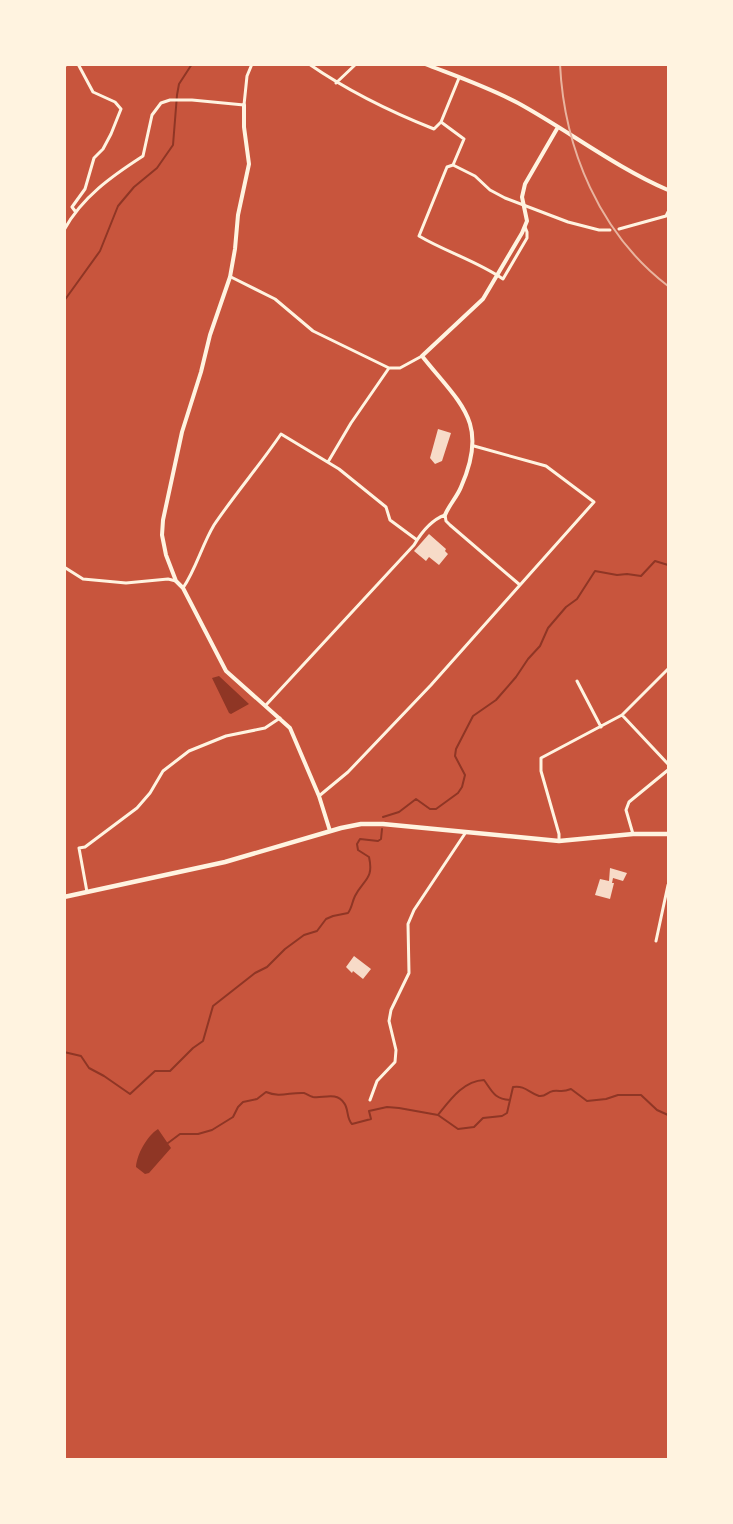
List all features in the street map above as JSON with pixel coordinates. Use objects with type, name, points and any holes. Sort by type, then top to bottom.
[{"type":"main road","points":[[64,897],[225,862],[330,831],[368,824],[559,841],[633,834],[669,834]]},
{"type":"street","points":[[75,211],[72,207],[85,189],[89,170],[111,134],[121,109],[115,102],[93,92],[78,64]]},
{"type":"street","points":[[252,64],[247,76],[244,105],[244,127],[249,164],[238,215],[236,249],[230,277],[210,335],[182,432],[163,520],[165,555],[176,581],[183,588],[226,671],[290,728],[319,796],[330,831]]},
{"type":"street","points":[[309,64],[336,83],[434,129],[441,122],[459,77]]},
{"type":"street","points":[[336,83],[356,64]]},
{"type":"street","points":[[425,64],[519,104],[639,177],[669,190]]},
{"type":"street","points":[[64,230],[75,211],[96,190],[142,156],[152,115],[161,103],[170,100],[192,100],[244,105]]},
{"type":"street","points":[[441,122],[464,139],[453,165]]},
{"type":"street","points":[[230,277],[275,300],[313,331],[389,368],[400,368],[422,356],[483,299],[522,234],[527,221],[522,197],[525,184],[558,128]]},
{"type":"street","points":[[525,227],[526,238],[503,279],[483,266],[443,250],[419,236],[447,167],[453,165],[475,176],[490,190],[505,198],[586,227],[610,230]]},
{"type":"street","points":[[619,229],[668,215]]},
{"type":"street","points":[[266,705],[428,526],[445,515],[460,489],[474,446],[469,418],[422,356]]},
{"type":"street","points":[[328,462],[351,423],[389,368]]},
{"type":"street","points":[[183,588],[191,576],[213,527],[281,434],[339,469],[386,507],[390,520],[417,540]]},
{"type":"street","points":[[319,796],[348,772],[594,502],[546,466],[474,446]]},
{"type":"street","points":[[445,515],[450,525],[520,585]]},
{"type":"street","points":[[64,567],[83,579],[126,583],[168,579],[176,581]]},
{"type":"street","points":[[559,841],[541,771],[541,758],[622,716],[669,669]]},
{"type":"street","points":[[577,681],[601,727]]},
{"type":"street","points":[[622,716],[669,764]]},
{"type":"street","points":[[87,892],[79,848],[85,847],[137,808],[171,763],[206,743],[226,736],[265,728],[280,718]]},
{"type":"street","points":[[633,834],[626,810],[629,802],[669,770]]},
{"type":"street","points":[[370,1100],[377,1081],[395,1062],[396,1050],[389,1021],[391,1010],[409,973],[408,924],[414,910],[466,832]]},
{"type":"street","points":[[657,941],[669,885]]},
{"type":"shaded area","points":[[219,676],[249,704],[229,713],[212,678]]},
{"type":"shaded area","points":[[158,1129],[171,1148],[149,1173],[145,1174],[136,1167],[138,1157],[146,1141]]},
{"type":"building","points":[[438,429],[451,433],[442,461],[435,464],[430,458]]},
{"type":"building","points":[[429,534],[446,549],[448,554],[439,565],[429,557],[426,561],[414,551]]},
{"type":"building","points":[[610,868],[627,873],[623,881],[613,878],[610,899],[595,895],[600,879],[609,881]]},
{"type":"building","points":[[354,956],[371,969],[363,979],[346,967]]},
{"type":"waterway","points":[[64,301],[100,251],[118,206],[134,187],[157,168],[173,145],[179,84],[192,64]]},
{"type":"waterway","points":[[383,817],[399,812],[416,799],[430,809],[436,809],[458,793],[465,775],[455,756],[456,749],[473,716],[496,700],[516,677],[540,646],[548,628],[566,607],[577,599],[595,571],[641,576],[655,561],[668,565]]},
{"type":"waterway","points":[[64,1052],[81,1056],[89,1068],[130,1094],[155,1071],[170,1071],[203,1041],[213,1006],[255,973],[267,967],[285,949],[304,935],[317,931],[326,919],[348,913],[370,870],[369,857],[358,850],[357,844],[360,839],[378,841],[381,839],[382,829]]},
{"type":"waterway","points":[[168,1143],[180,1134],[198,1134],[212,1130],[233,1117],[243,1102],[257,1099],[266,1092],[280,1095],[304,1093],[313,1097],[337,1097],[346,1105],[352,1124],[371,1119],[369,1111],[387,1107],[438,1115],[463,1088],[476,1081],[484,1080],[494,1094],[510,1100],[513,1087],[524,1088],[539,1096],[553,1091],[571,1089],[587,1101],[618,1095],[641,1095],[657,1110],[668,1115]]},
{"type":"waterway","points":[[438,1115],[458,1129],[474,1127],[483,1118],[502,1116],[507,1113],[510,1100]]},
{"type":"railway","points":[[560,64],[569,127],[590,187],[605,215],[623,241],[644,265],[668,286]]}]
